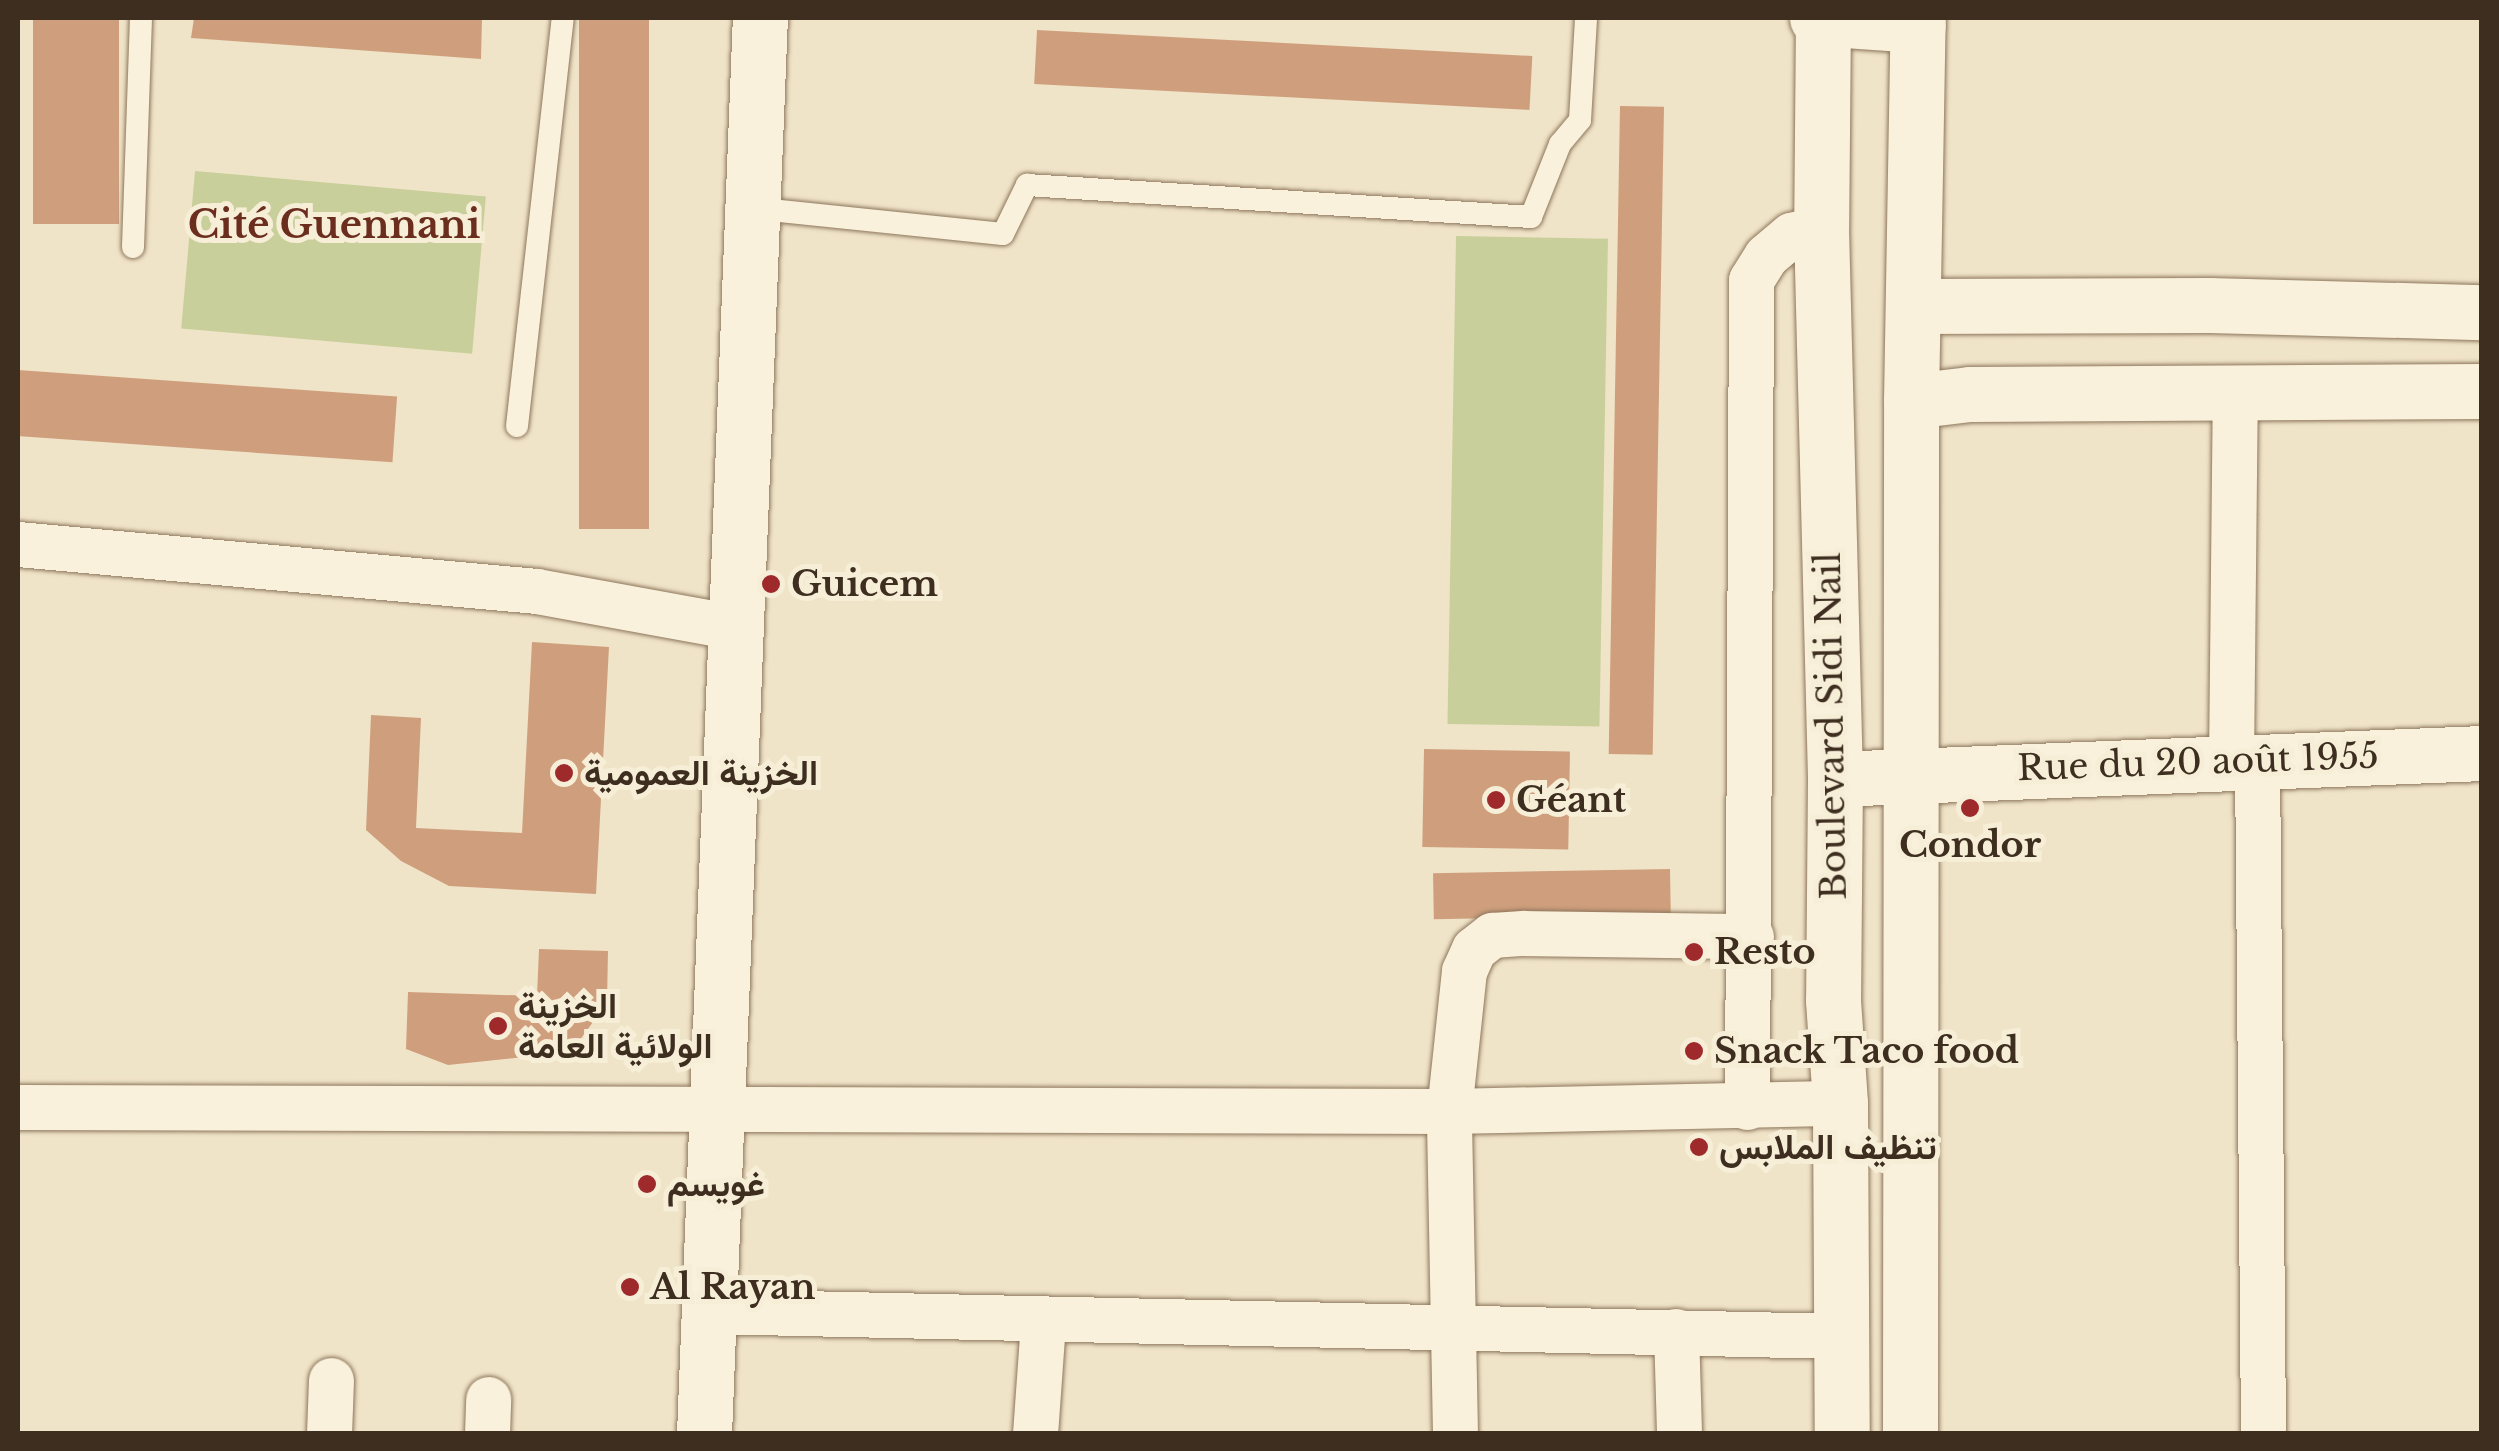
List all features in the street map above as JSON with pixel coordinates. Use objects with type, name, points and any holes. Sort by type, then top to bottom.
[{"type":"street","points":[[704,1434],[760,18]]},
{"type":"street","points":[[1821,18],[1918,21],[1912,401],[1910,1434]]},
{"type":"street","name":"Boulevard Sidi Nail","points":[[1821,18],[1821,228],[1834,778],[1833,1000],[1840,1103],[1842,1434]]},
{"type":"street","points":[[1747,1108],[1751,936],[1751,280],[1766,256],[1790,235],[1821,228]]},
{"type":"street","points":[[1914,306],[2210,305],[2482,312]]},
{"type":"street","points":[[2235,390],[2263,1434]]},
{"type":"street","points":[[1912,401],[1970,394],[2482,391]]},
{"type":"street","points":[[18,544],[536,591],[734,627]]},
{"type":"street","name":"Rue du 20 août 1955","points":[[1834,778],[2244,759],[2482,753]]},
{"type":"street","points":[[1454,1434],[1450,1111],[1464,971],[1474,949],[1492,935],[1751,936]]},
{"type":"street","points":[[18,1107],[719,1112],[1450,1111],[1747,1108],[1840,1103]]},
{"type":"street","points":[[710,1311],[1043,1322],[1840,1336]]},
{"type":"street","points":[[1035,1434],[1043,1322]]},
{"type":"street","points":[[1676,1331],[1679,1434]]},
{"type":"street","points":[[329,1434],[332,1380]]},
{"type":"lane","points":[[133,247],[141,18]]},
{"type":"lane","points":[[517,426],[564,18]]},
{"type":"lane","points":[[751,208],[1003,234],[1027,185],[1530,217],[1560,144],[1580,120],[1586,18]]},
{"type":"green space","points":[[195,171],[486,196],[472,354],[181,328]]},
{"type":"green space","points":[[1456,236],[1608,239],[1599,727],[1447,724]]},
{"type":"building","points":[[33,18],[119,18],[119,224],[33,224]]},
{"type":"building","points":[[194,18],[482,18],[481,59],[191,38]]},
{"type":"building","points":[[579,18],[649,18],[649,529],[579,529]]},
{"type":"building","points":[[1037,30],[1532,56],[1529,110],[1034,84]]},
{"type":"building","points":[[1620,106],[1664,107],[1653,755],[1609,754]]},
{"type":"building","points":[[18,370],[397,397],[392,462],[18,436]]},
{"type":"building","name":"الخزينة العمومية","points":[[532,642],[609,647],[596,894],[449,886],[401,861],[366,830],[371,715],[421,718],[416,828],[522,833]]},
{"type":"building","name":"Géant","points":[[1424,749],[1570,752],[1568,850],[1422,847]]},
{"type":"building","points":[[1670,869],[1671,915],[1434,919],[1433,873]]},
{"type":"building","name":"الخزينة الولائية العامة","points":[[539,949],[608,951],[607,1003],[571,1052],[448,1065],[406,1049],[408,992],[537,996]]},
{"type":"place","name":"Guicem","points":[[771,584]]},
{"type":"place","name":"الخزينة العمومية","points":[[564,773]]},
{"type":"place","name":"Géant","points":[[1496,800]]},
{"type":"place","name":"Condor","points":[[1970,808]]},
{"type":"place","name":"Resto","points":[[1694,952]]},
{"type":"place","name":"الخزينة الولائية العامة","points":[[498,1026]]},
{"type":"place","name":"Snack Taco food","points":[[1694,1051]]},
{"type":"place","name":"تنظيف الملابس","points":[[1699,1147]]},
{"type":"place","name":"غويسم","points":[[647,1184]]},
{"type":"place","name":"Al Rayan","points":[[630,1287]]},
{"type":"district","name":"Cité Guennani","points":[[334,225]]}]
